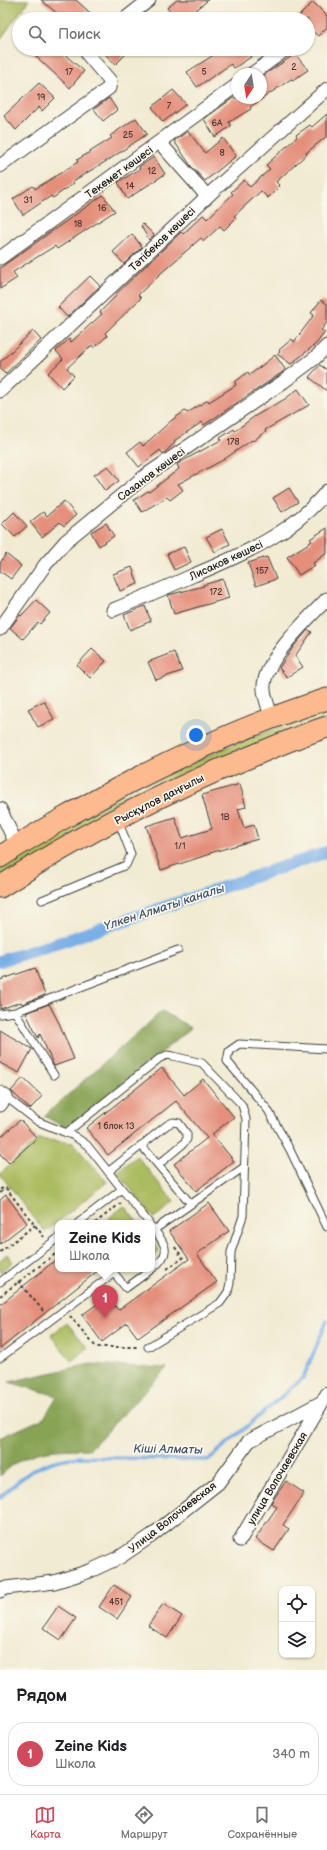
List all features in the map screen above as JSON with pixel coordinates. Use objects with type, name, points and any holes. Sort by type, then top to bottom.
[{"type":"main road","points":[[8,851],[96,800],[186,754],[271,717],[327,699]]},
{"type":"main road","name":"Рысқұлов даңғылы","points":[[0,887],[37,863],[178,788],[215,771],[327,727]]},
{"type":"street","points":[[134,12],[149,0]]},
{"type":"street","points":[[0,166],[109,88],[110,81],[89,56]]},
{"type":"street","points":[[260,68],[276,56]]},
{"type":"street","name":"Тәтібеков көшесі","points":[[0,391],[208,196],[327,89]]},
{"type":"street","name":"Текемет көшесі","points":[[0,258],[160,143],[231,90]]},
{"type":"street","points":[[160,143],[208,196]]},
{"type":"street","name":"Сазанов көшесі","points":[[0,629],[45,565],[66,541],[145,476],[283,382],[315,358],[327,346]]},
{"type":"street","name":"Лисаков көшесі","points":[[113,610],[228,561],[280,534],[319,502],[327,491]]},
{"type":"street","points":[[271,717],[264,690],[266,679],[279,650],[327,599]]},
{"type":"street","points":[[0,809],[8,851]]},
{"type":"street","name":"улица Волочаевская","points":[[240,1540],[324,1398]]},
{"type":"street","name":"Улица Волочаевская","points":[[0,1591],[6,1588],[54,1582],[90,1572],[120,1558],[151,1536],[218,1483],[249,1441],[324,1398]]},
{"type":"lane","points":[[42,900],[126,865],[131,854],[118,820]]},
{"type":"lane","points":[[0,1014],[15,1012],[178,950]]},
{"type":"lane","points":[[15,1012],[54,1075]]},
{"type":"lane","points":[[327,1049],[239,1044],[229,1051],[227,1060],[268,1110],[290,1150],[327,1227]]},
{"type":"lane","points":[[66,1133],[160,1058],[167,1055],[202,1063],[209,1068],[242,1105],[246,1119],[243,1216],[230,1252],[230,1283],[228,1292],[220,1303],[148,1347]]},
{"type":"lane","points":[[2,1098],[37,1121],[74,1136],[87,1145],[147,1220]]},
{"type":"lane","points":[[108,1172],[170,1123],[178,1123],[185,1130],[187,1136],[186,1141],[158,1165]]},
{"type":"lane","points":[[141,1145],[191,1204]]},
{"type":"lane","points":[[155,1227],[244,1167]]},
{"type":"lane","points":[[82,1220],[122,1189]]},
{"type":"lane","points":[[155,1231],[162,1240],[166,1249],[163,1260],[155,1267]]},
{"type":"lane","points":[[0,1282],[55,1240]]},
{"type":"lane","points":[[0,1358],[114,1273],[126,1288],[148,1272]]},
{"type":"path","points":[[0,1189],[6,1188]]},
{"type":"path","points":[[0,1193],[6,1188]]},
{"type":"path","points":[[6,1188],[50,1244]]},
{"type":"path","points":[[99,1220],[123,1202]]},
{"type":"path","points":[[0,1252],[35,1225]]},
{"type":"path","points":[[0,1296],[55,1254]]},
{"type":"path","points":[[11,1274],[51,1320]]},
{"type":"path","points":[[64,1310],[96,1347],[148,1347]]},
{"type":"green space","points":[[0,0],[29,0],[20,12],[12,12],[12,23],[0,40]]},
{"type":"green space","points":[[327,712],[327,722],[0,880],[0,866],[132,789],[229,746],[311,715]]},
{"type":"green space","points":[[162,1011],[191,1028],[67,1129],[44,1116]]},
{"type":"green space","points":[[39,1139],[73,1143],[107,1182],[60,1220],[55,1220],[55,1224],[45,1232],[0,1174]]},
{"type":"green space","points":[[137,1156],[174,1202],[154,1218],[117,1172]]},
{"type":"green space","points":[[124,1206],[136,1220],[110,1220],[109,1218]]},
{"type":"green space","points":[[155,1245],[160,1251],[155,1255]]},
{"type":"green space","points":[[7,1254],[13,1262],[0,1272],[0,1260]]},
{"type":"green space","points":[[67,1323],[88,1348],[71,1361],[51,1335]]},
{"type":"green space","points":[[90,1364],[167,1368],[90,1449],[52,1450],[31,1455],[21,1460],[0,1476],[0,1438],[44,1418],[57,1396],[9,1382]]},
{"type":"building","points":[[41,0],[76,0],[89,12],[56,12]]},
{"type":"building","points":[[177,0],[208,0],[194,12],[170,12],[167,8]]},
{"type":"building","points":[[313,2],[327,16],[327,27],[318,36],[315,33],[315,12],[303,12]]},
{"type":"building","points":[[36,56],[66,56],[84,71],[70,88]]},
{"type":"building","points":[[107,56],[124,56],[115,65]]},
{"type":"building","points":[[212,56],[251,57],[234,68],[231,64],[197,87],[187,72]]},
{"type":"building","points":[[292,56],[297,56],[308,70],[293,80],[291,79],[267,95],[267,73]]},
{"type":"building","points":[[39,83],[55,98],[42,111],[39,107],[16,130],[4,116]]},
{"type":"building","points":[[173,90],[186,104],[163,122],[152,107]]},
{"type":"building","points":[[109,98],[117,110],[103,121],[94,109]]},
{"type":"building","points":[[231,99],[231,104],[254,104],[250,107],[251,109],[229,122],[231,126],[215,137],[204,119]]},
{"type":"building","points":[[327,114],[327,136],[306,153],[307,154],[276,182],[280,186],[268,198],[261,191],[234,216],[236,218],[224,230],[220,226],[204,241],[201,238],[160,274],[138,295],[141,298],[105,333],[107,336],[94,348],[92,345],[67,368],[74,376],[62,388],[48,373],[63,359],[56,351],[69,339],[71,342],[102,314],[100,312],[116,296],[115,295],[181,232],[183,234],[203,215],[207,219],[233,194],[231,192],[244,180],[250,187],[270,169],[266,165],[297,137],[296,135],[310,125],[312,127]]},
{"type":"building","points":[[136,118],[147,134],[110,159],[73,181],[74,183],[53,198],[51,196],[23,215],[13,199],[33,186],[35,189],[78,162],[77,160],[112,138],[110,136]]},
{"type":"building","points":[[188,131],[205,153],[223,138],[236,156],[205,181],[191,166],[174,141]]},
{"type":"building","points":[[154,157],[165,174],[127,199],[118,182],[140,169],[139,167]]},
{"type":"building","points":[[103,195],[115,211],[57,249],[55,246],[13,272],[17,278],[0,289],[0,268]]},
{"type":"building","points":[[143,224],[154,235],[149,240],[141,226]]},
{"type":"building","points":[[132,234],[142,247],[124,264],[113,252]]},
{"type":"building","points":[[90,276],[100,286],[67,317],[58,307]]},
{"type":"building","points":[[321,300],[327,304],[327,322],[321,330],[325,332],[317,343],[291,364],[277,354],[280,352],[279,350],[292,339],[294,342],[314,315],[311,313]]},
{"type":"building","points":[[33,331],[41,340],[5,374],[0,368],[0,362]]},
{"type":"building","points":[[275,355],[285,369],[283,372],[204,425],[202,422],[174,441],[175,443],[163,454],[160,450],[139,467],[127,452],[140,442],[143,446],[172,420],[185,411],[187,413],[208,400],[209,402],[236,385],[235,382],[248,372],[250,375]]},
{"type":"building","points":[[320,365],[327,370],[327,391],[309,377]]},
{"type":"building","points":[[298,389],[309,405],[265,430],[266,431],[253,441],[252,440],[223,460],[178,484],[183,490],[170,500],[167,497],[142,512],[134,500],[148,491],[149,492],[179,469],[177,464],[221,440],[220,438],[234,429],[235,431],[255,416],[285,399]]},
{"type":"building","points":[[108,466],[119,481],[105,491],[94,475]]},
{"type":"building","points":[[289,488],[298,502],[282,512],[273,498]]},
{"type":"building","points":[[64,501],[76,515],[64,526],[60,522],[42,537],[30,522],[43,512],[47,516]]},
{"type":"building","points":[[14,512],[27,526],[15,537],[2,524]]},
{"type":"building","points":[[106,523],[114,536],[99,546],[91,532]]},
{"type":"building","points":[[327,528],[327,553],[313,563],[315,565],[299,575],[287,557],[312,541],[310,539]]},
{"type":"building","points":[[222,529],[230,544],[215,552],[206,537]]},
{"type":"building","points":[[184,547],[191,562],[174,570],[167,554]]},
{"type":"building","points":[[6,554],[21,566],[11,579],[0,571],[0,563]]},
{"type":"building","points":[[267,557],[276,579],[256,586],[248,563]]},
{"type":"building","points":[[132,567],[138,584],[120,591],[113,574]]},
{"type":"building","points":[[223,579],[229,598],[174,614],[168,595],[204,586],[203,585]]},
{"type":"building","points":[[36,600],[50,613],[40,624],[38,622],[23,639],[10,628],[20,615],[21,616]]},
{"type":"building","points":[[145,606],[151,621],[130,630],[124,615]]},
{"type":"building","points":[[308,630],[312,632],[295,656],[303,667],[287,677],[279,668],[294,646]]},
{"type":"building","points":[[92,649],[106,661],[90,678],[77,665]]},
{"type":"building","points":[[174,652],[182,671],[156,680],[148,662]]},
{"type":"building","points":[[44,701],[54,719],[38,727],[28,709]]},
{"type":"building","points":[[240,784],[246,807],[238,809],[244,828],[254,825],[258,839],[210,853],[161,870],[146,826],[175,817],[182,838],[212,829],[202,795]]},
{"type":"building","points":[[35,968],[45,995],[22,1004],[21,1002],[0,1009],[0,980]]},
{"type":"building","points":[[49,1004],[59,1023],[74,1059],[54,1066],[40,1034],[38,1038],[26,1013]]},
{"type":"building","points":[[0,1030],[32,1049],[19,1073],[0,1063]]},
{"type":"building","points":[[162,1068],[184,1095],[203,1079],[234,1117],[212,1134],[234,1161],[196,1191],[174,1164],[207,1138],[176,1101],[108,1155],[86,1128]]},
{"type":"building","points":[[23,1078],[42,1096],[30,1109],[11,1091]]},
{"type":"building","points":[[20,1120],[37,1138],[9,1163],[0,1154],[0,1138]]},
{"type":"building","points":[[6,1195],[27,1223],[0,1244],[0,1200]]},
{"type":"building","points":[[209,1203],[229,1231],[197,1254],[217,1282],[138,1338],[127,1323],[102,1342],[82,1315],[108,1296],[118,1310],[189,1259],[169,1231]]},
{"type":"building","points":[[55,1260],[55,1272],[96,1272],[0,1349],[0,1305]]},
{"type":"building","points":[[286,1481],[304,1493],[283,1525],[289,1529],[274,1551],[255,1539],[277,1507],[271,1503]]},
{"type":"building","points":[[114,1585],[132,1597],[117,1619],[99,1607]]},
{"type":"building","points":[[163,1604],[182,1616],[167,1638],[148,1626]]},
{"type":"building","points":[[58,1606],[76,1618],[61,1640],[43,1628]]},
{"type":"waterway","name":"Үлкен Алматы каналы","points":[[0,961],[55,944],[327,852]]},
{"type":"waterway","name":"Кіші Алматы","points":[[0,1498],[27,1474],[54,1461],[79,1457],[208,1460],[303,1378],[327,1321]]},
{"type":"place","name":"Zeine Kids","points":[[105,1318]]}]
